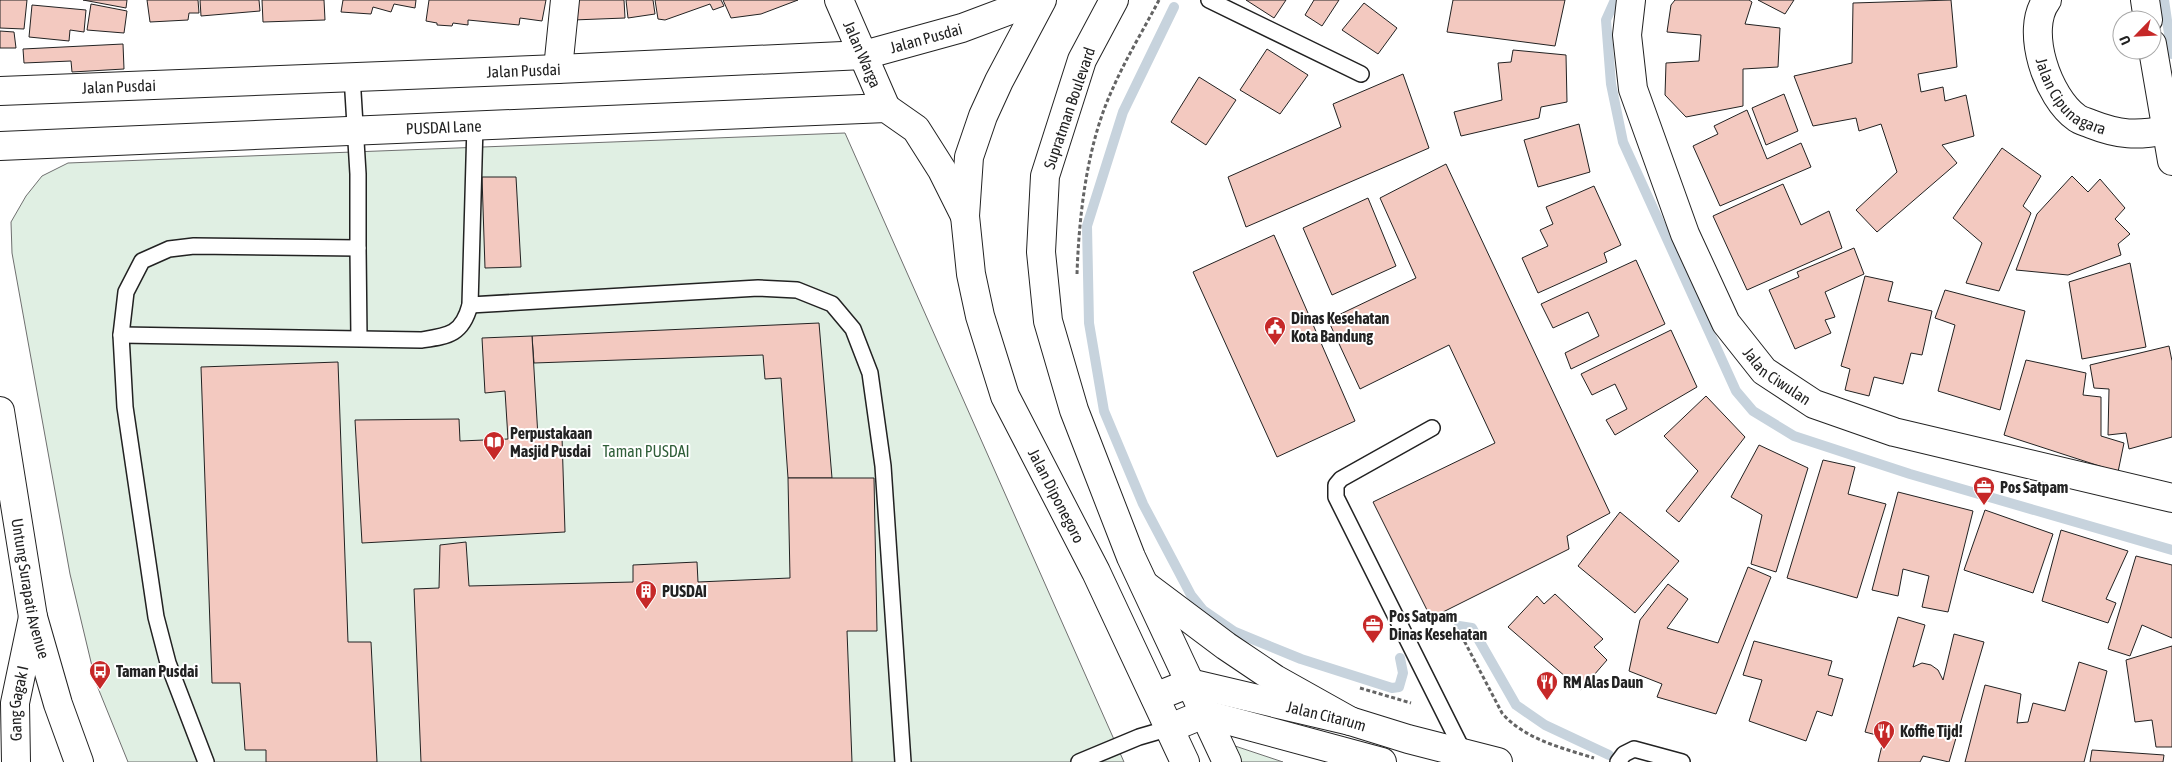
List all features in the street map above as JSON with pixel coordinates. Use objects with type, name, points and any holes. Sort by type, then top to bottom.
[{"type":"main road","points":[[558,70],[565,0]]},
{"type":"main road","name":"Jalan Warga","points":[[839,0],[886,108]]},
{"type":"main road","name":"Jalan Pusdai","points":[[0,91],[352,76],[558,70],[864,55],[962,28],[1037,0]]},
{"type":"main road","points":[[965,216],[969,157],[983,116],[999,81],[1042,0]]},
{"type":"main road","name":"Supratman Boulevard","points":[[1114,0],[1082,60],[1045,176],[1041,252],[1048,321],[1074,410],[1142,584]]},
{"type":"main road","name":"Jalan Ciwulan","points":[[1631,0],[1627,34],[1634,89],[1685,234],[1726,323],[1764,371],[1814,404],[1894,432],[2172,498]]},
{"type":"main road","name":"Jalan Cipunagara","points":[[2047,0],[2044,4],[2036,34],[2042,63],[2057,96],[2076,118],[2111,132],[2139,135],[2166,130]]},
{"type":"main road","points":[[2155,60],[2172,161]]},
{"type":"main road","points":[[886,108],[916,130],[942,170],[965,216]]},
{"type":"main road","name":"PUSDAI Lane","points":[[0,146],[886,108]]},
{"type":"main road","name":"Jalan Diponegoro","points":[[965,216],[971,274],[980,316],[1005,396],[1096,572],[1185,762]]},
{"type":"main road","name":"Untung Surapati Avenue","points":[[0,416],[33,617],[58,704],[79,762]]},
{"type":"main road","points":[[1142,584],[1227,762]]},
{"type":"main road","points":[[1142,584],[1226,646],[1276,679],[1350,721]]},
{"type":"main road","name":"Gang Gagak I","points":[[16,762],[15,703],[33,617]]},
{"type":"main road","points":[[1155,698],[1190,683]]},
{"type":"main road","name":"Jalan Citarum","points":[[1190,683],[1350,721],[1498,762]]},
{"type":"main road","points":[[1170,728],[1204,714]]},
{"type":"main road","name":"Jalan Citarum","points":[[1204,714],[1382,762]]},
{"type":"lane","points":[[1210,0],[1361,74]]},
{"type":"lane","points":[[352,76],[358,174],[358,338]]},
{"type":"lane","points":[[121,335],[421,340],[442,337],[456,330],[466,320],[470,305],[475,126]]},
{"type":"lane","points":[[206,762],[168,663],[156,617],[125,407],[121,335],[126,292],[142,261],[169,249],[194,246],[358,248]]},
{"type":"lane","points":[[470,305],[758,288],[797,290],[832,304],[852,329],[870,373],[883,466],[903,762]]},
{"type":"lane","points":[[1432,428],[1346,476],[1336,485],[1336,497],[1464,753]]},
{"type":"lane","points":[[1079,762],[1139,737],[1170,728]]},
{"type":"lane","points":[[1618,762],[1624,754],[1634,749],[1682,762]]},
{"type":"path","points":[[1077,276],[1079,232],[1084,192],[1095,140],[1112,89],[1159,0]]},
{"type":"path","points":[[1412,649],[1458,629],[1502,713],[1511,724],[1525,733],[1570,751],[1598,759]]},
{"type":"path","points":[[1352,686],[1443,713]]},
{"type":"green space","name":"Taman PUSDAI","points":[[845,133],[1124,762],[128,762],[96,683],[70,574],[12,253],[11,222],[26,196],[42,176],[68,163]]},
{"type":"green space","points":[[1223,742],[1283,762],[1232,762]]},
{"type":"building","points":[[0,0],[27,0],[24,29],[0,28]]},
{"type":"building","points":[[83,0],[127,0],[126,8]]},
{"type":"building","points":[[147,0],[198,0],[199,13],[189,13],[188,20],[150,22]]},
{"type":"building","points":[[200,0],[259,0],[260,11],[201,16]]},
{"type":"building","points":[[262,0],[324,0],[325,20],[263,22]]},
{"type":"building","points":[[343,0],[416,0],[415,8],[394,4],[391,12],[373,7],[371,14],[341,12]]},
{"type":"building","points":[[429,0],[546,0],[542,21],[520,18],[519,25],[468,20],[468,25],[453,23],[452,26],[437,25],[437,23],[426,21]]},
{"type":"building","points":[[575,0],[624,0],[625,18],[573,20]]},
{"type":"building","points":[[626,0],[653,0],[655,14],[628,18]]},
{"type":"building","points":[[655,0],[721,0],[724,6],[713,10],[710,4],[665,20],[658,19]]},
{"type":"building","points":[[723,0],[798,0],[761,14],[731,18]]},
{"type":"building","points":[[1246,0],[1286,0],[1274,18]]},
{"type":"building","points":[[1314,0],[1339,0],[1322,26],[1305,15]]},
{"type":"building","points":[[1453,0],[1565,0],[1555,46],[1447,32]]},
{"type":"building","points":[[1675,0],[1749,0],[1752,2],[1745,24],[1780,28],[1778,67],[1743,69],[1743,106],[1686,117],[1665,95],[1666,63],[1699,61],[1701,35],[1667,32],[1671,5]]},
{"type":"building","points":[[1758,0],[1794,0],[1785,14]]},
{"type":"building","points":[[1951,0],[1957,67],[1918,74],[1921,92],[1943,87],[1945,101],[1966,95],[1974,136],[1942,145],[1957,163],[1877,232],[1856,210],[1897,172],[1881,124],[1859,131],[1856,118],[1813,126],[1794,76],[1852,63],[1853,3]]},
{"type":"building","points":[[1364,3],[1397,28],[1378,54],[1342,30]]},
{"type":"building","points":[[91,4],[127,11],[124,33],[87,30]]},
{"type":"building","points":[[32,5],[86,10],[84,32],[70,30],[69,41],[29,37]]},
{"type":"building","points":[[0,31],[14,32],[16,48],[0,48]]},
{"type":"building","points":[[123,44],[124,69],[72,72],[71,61],[24,63],[23,49]]},
{"type":"building","points":[[1267,49],[1308,75],[1280,114],[1240,90]]},
{"type":"building","points":[[1513,50],[1566,55],[1567,102],[1541,107],[1539,118],[1461,136],[1454,112],[1502,100],[1498,63],[1511,62]]},
{"type":"building","points":[[1403,74],[1429,148],[1246,227],[1228,177],[1341,127],[1333,104]]},
{"type":"building","points":[[1199,77],[1236,100],[1206,145],[1171,122]]},
{"type":"building","points":[[1784,94],[1798,131],[1766,145],[1752,108]]},
{"type":"building","points":[[1747,110],[1767,159],[1801,143],[1811,167],[1720,206],[1693,146],[1718,134],[1714,126]]},
{"type":"building","points":[[1579,124],[1590,172],[1538,187],[1524,140]]},
{"type":"building","points":[[2002,148],[2041,176],[2023,206],[2031,213],[1999,291],[1966,283],[1982,243],[1953,218]]},
{"type":"building","points":[[1446,164],[1610,513],[1567,536],[1569,549],[1431,618],[1373,502],[1495,443],[1449,345],[1360,389],[1328,320],[1416,278],[1380,198]]},
{"type":"building","points":[[2072,176],[2088,192],[2100,179],[2125,208],[2115,219],[2130,234],[2118,244],[2121,255],[2068,275],[2016,270],[2037,214]]},
{"type":"building","points":[[482,177],[516,177],[521,267],[485,268]]},
{"type":"building","points":[[1783,184],[1801,225],[1829,211],[1842,248],[1747,290],[1713,216]]},
{"type":"building","points":[[1594,186],[1621,245],[1604,253],[1607,262],[1538,293],[1522,258],[1548,246],[1540,230],[1553,224],[1546,207]]},
{"type":"building","points":[[1368,198],[1396,266],[1332,295],[1303,228]]},
{"type":"building","name":"Dinas Kesehatan Kota Bandung","points":[[1274,235],[1355,421],[1277,457],[1193,272]]},
{"type":"building","points":[[1854,248],[1864,274],[1825,292],[1835,317],[1825,320],[1831,333],[1795,349],[1769,290],[1799,277],[1797,272]]},
{"type":"building","points":[[1636,260],[1665,324],[1571,369],[1565,353],[1599,336],[1588,312],[1553,328],[1541,304]]},
{"type":"building","points":[[2130,263],[2146,347],[2082,359],[2069,282]]},
{"type":"building","points":[[1865,276],[1893,282],[1888,301],[1932,311],[1922,355],[1911,353],[1903,384],[1874,377],[1869,396],[1845,390],[1850,369],[1841,366]]},
{"type":"building","points":[[1945,290],[2025,311],[2000,410],[1938,391],[1955,325],[1935,318]]},
{"type":"building","points":[[819,323],[832,478],[788,478],[781,378],[765,379],[763,355],[534,363],[532,336]]},
{"type":"building","points":[[1671,330],[1697,387],[1615,435],[1606,420],[1627,409],[1615,384],[1592,395],[1581,374]]},
{"type":"building","points":[[532,336],[538,437],[562,437],[565,532],[362,543],[355,420],[459,419],[460,441],[508,439],[505,391],[485,393],[482,338]]},
{"type":"building","points":[[2169,346],[2172,361],[2172,437],[2129,449],[2126,433],[2108,435],[2109,389],[2094,388],[2090,365]]},
{"type":"building","points":[[2026,360],[2086,373],[2083,395],[2101,397],[2101,436],[2124,443],[2118,472],[2004,435]]},
{"type":"building","points":[[338,362],[348,642],[371,642],[377,762],[266,762],[266,750],[245,750],[240,683],[212,683],[201,367]]},
{"type":"building","points":[[1706,396],[1745,437],[1679,522],[1666,511],[1698,471],[1664,436]]},
{"type":"building","points":[[1759,445],[1808,468],[1776,572],[1751,564],[1762,515],[1731,497]]},
{"type":"building","points":[[1823,460],[1855,467],[1848,494],[1886,504],[1857,598],[1787,578]]},
{"type":"building","name":"PUSDAI","points":[[788,478],[874,478],[877,631],[847,631],[852,762],[421,762],[414,589],[439,588],[440,545],[466,542],[469,586],[633,582],[633,565],[697,562],[698,582],[790,578]]},
{"type":"building","points":[[1898,492],[1973,511],[1948,612],[1922,607],[1929,576],[1903,569],[1898,596],[1872,590]]},
{"type":"building","points":[[1985,510],[2053,534],[2033,593],[1964,570]]},
{"type":"building","points":[[1620,512],[1679,561],[1635,613],[1578,566]]},
{"type":"building","points":[[2061,530],[2128,551],[2106,599],[2116,603],[2108,623],[2042,601]]},
{"type":"building","points":[[2136,556],[2172,565],[2172,638],[2142,625],[2130,656],[2108,649]]},
{"type":"building","points":[[1748,567],[1771,577],[1716,714],[1657,697],[1662,684],[1629,671],[1640,620],[1668,584],[1688,599],[1667,628],[1718,643]]},
{"type":"building","points":[[1555,594],[1603,639],[1594,647],[1607,660],[1581,690],[1508,627],[1537,596],[1544,604]]},
{"type":"building","points":[[1898,617],[1925,625],[1913,667],[1922,663],[1931,665],[1938,670],[1943,680],[1954,634],[1984,642],[1949,762],[1923,756],[1920,762],[1878,762],[1884,737],[1865,732]]},
{"type":"building","points":[[1754,641],[1832,661],[1828,675],[1843,679],[1832,716],[1817,711],[1806,741],[1749,721],[1762,680],[1743,675]]},
{"type":"building","points":[[2172,646],[2172,747],[2156,747],[2152,720],[2135,722],[2126,660]]},
{"type":"building","points":[[2079,662],[2107,671],[2084,762],[1965,762],[1985,685],[2021,694],[2017,723],[2028,722],[2033,703],[2065,711]]},
{"type":"building","points":[[2092,750],[2164,755],[2163,762],[2090,762]]},
{"type":"waterway","points":[[1615,0],[1606,20],[1611,84],[1623,142],[1736,391],[1753,411],[1794,436],[1910,474],[2172,550]]},
{"type":"waterway","points":[[2164,0],[2172,54]]},
{"type":"waterway","points":[[1174,7],[1123,112],[1087,226],[1089,323],[1104,411],[1143,504],[1191,595],[1203,610],[1235,632],[1301,659],[1392,688],[1399,687],[1403,673],[1400,658]]},
{"type":"waterway","points":[[1459,626],[1472,628],[1516,705],[1545,725],[1609,755]]},
{"type":"place","name":"Dinas Kesehatan Kota Bandung","points":[[1275,346]]},
{"type":"place","name":"Perpustakaan Masjid Pusdai","points":[[494,461]]},
{"type":"place","name":"Pos Satpam","points":[[1984,506]]},
{"type":"place","name":"PUSDAI","points":[[646,610]]},
{"type":"place","name":"Pos Satpam Dinas Kesehatan","points":[[1373,644]]},
{"type":"place","name":"Taman Pusdai","points":[[100,690]]},
{"type":"place","name":"RM Alas Daun","points":[[1547,701]]},
{"type":"place","name":"Koffie Tijd!","points":[[1884,750]]}]
